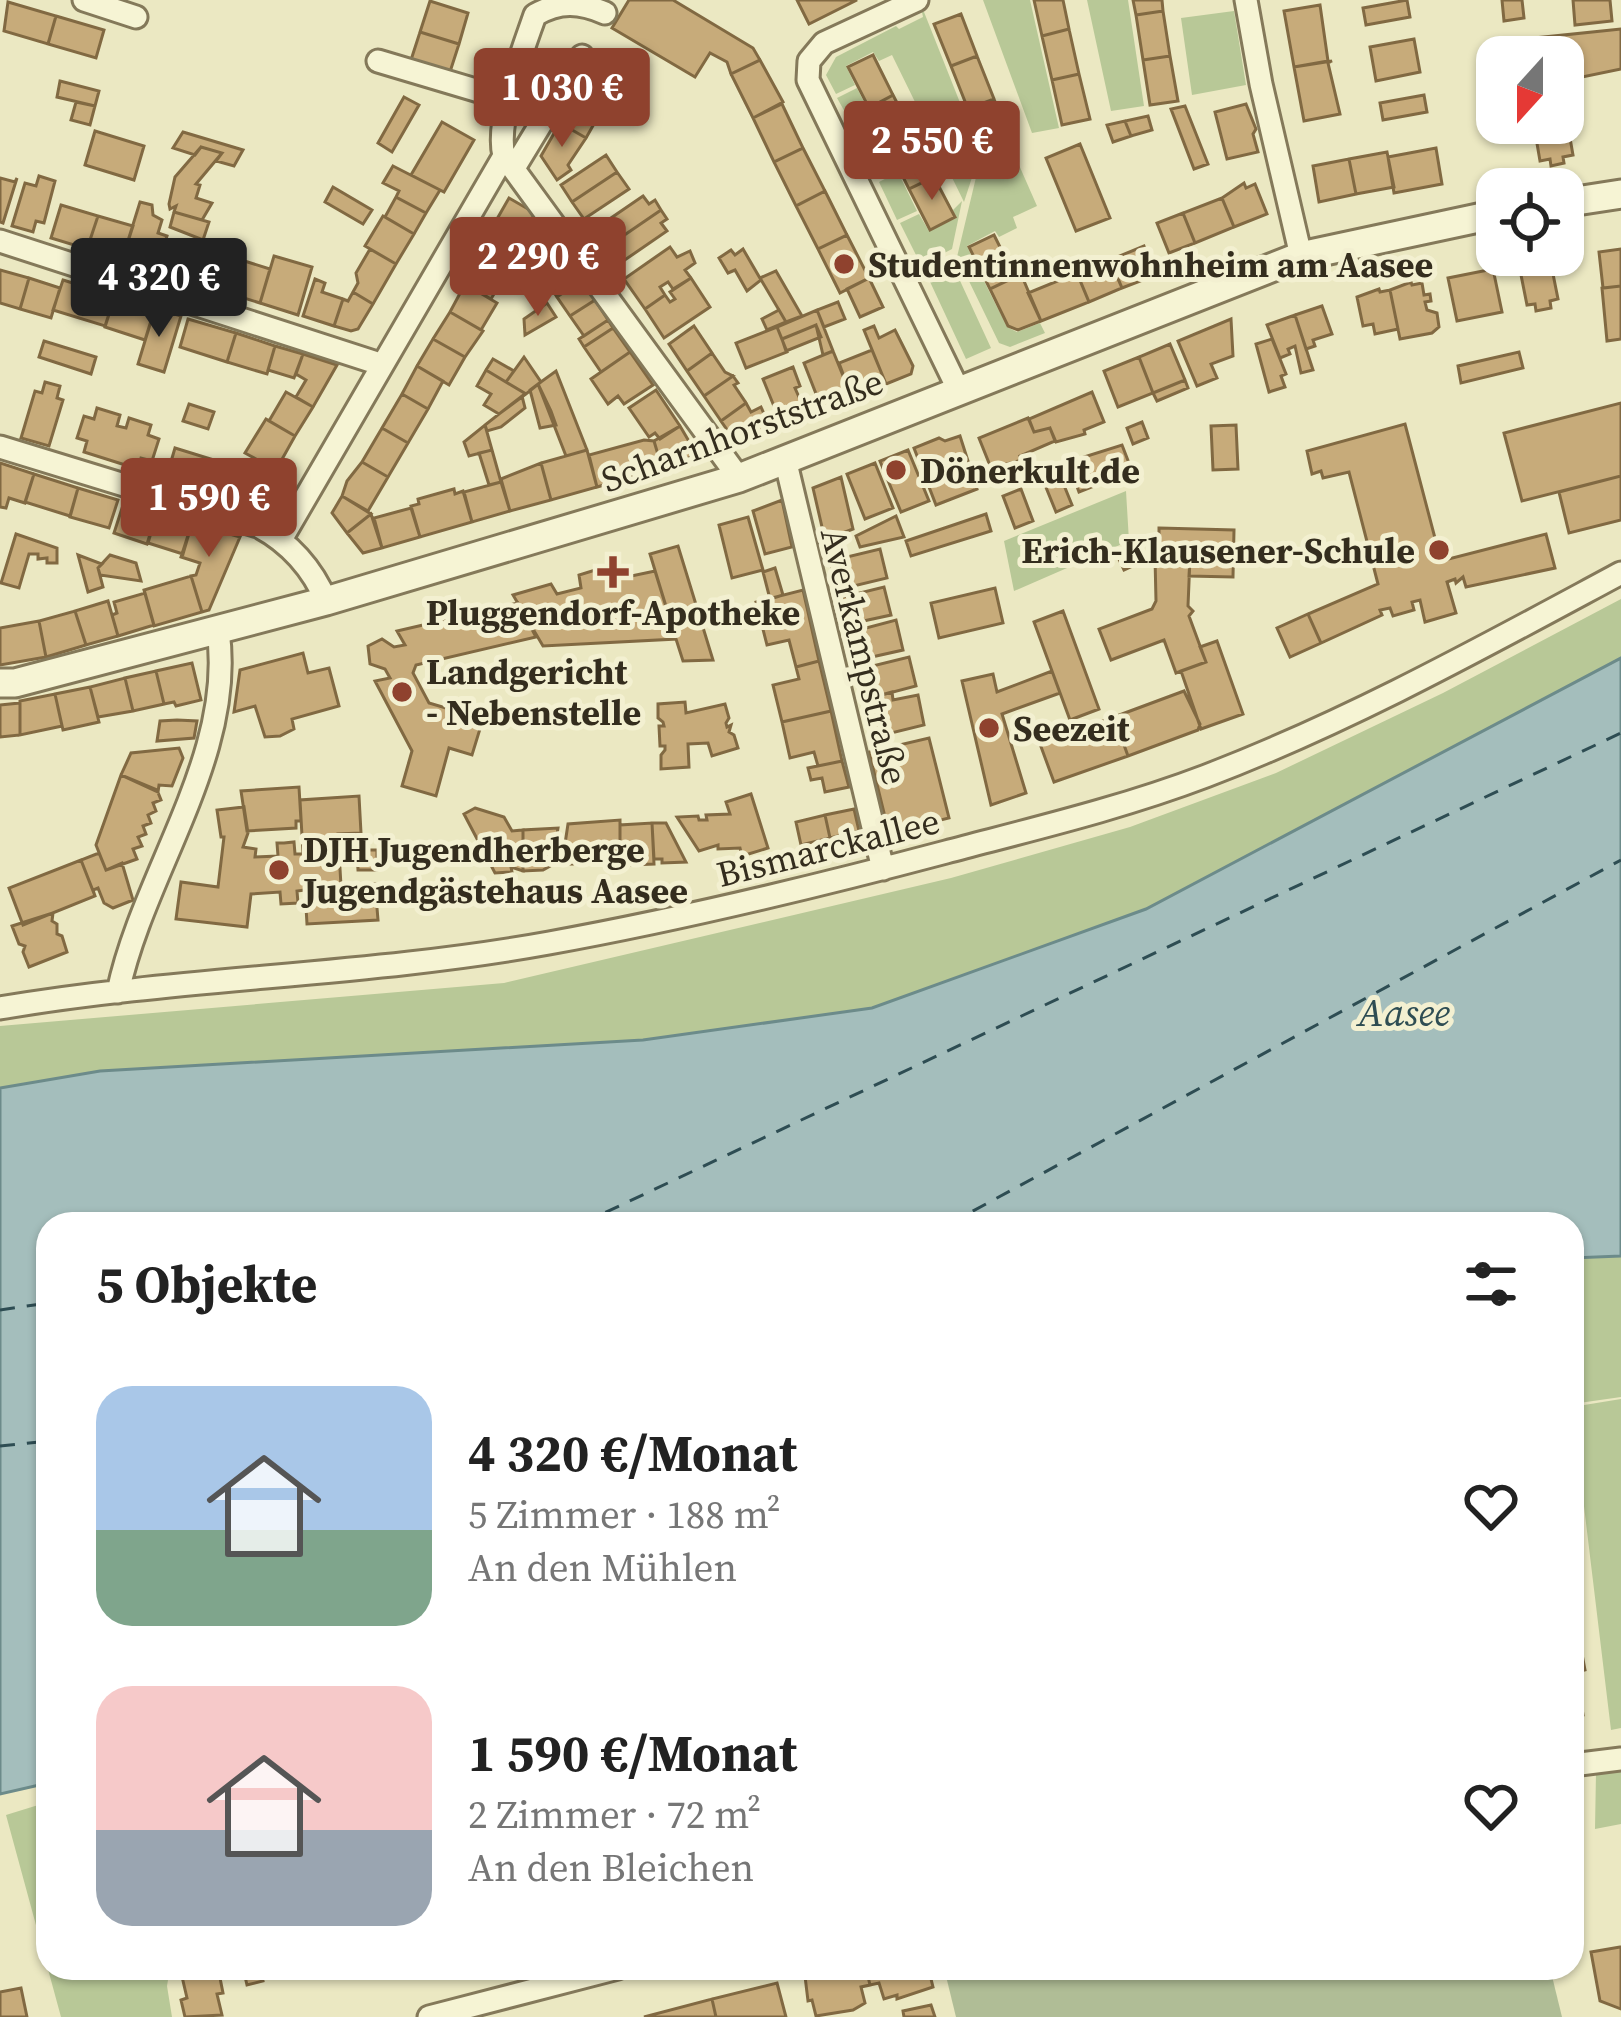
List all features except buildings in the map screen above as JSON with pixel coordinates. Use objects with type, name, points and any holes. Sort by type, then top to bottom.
[{"type":"street","points":[[84,0],[136,17]]},
{"type":"street","points":[[916,0],[824,43],[809,61],[808,80],[958,389]]},
{"type":"street","points":[[1246,0],[1301,256]]},
{"type":"street","points":[[605,13],[589,5],[560,4],[535,15],[500,142],[509,162],[739,478]]},
{"type":"street","points":[[282,538],[380,364],[582,56]]},
{"type":"street","points":[[378,61],[509,100]]},
{"type":"street","points":[[1584,200],[1621,194]]},
{"type":"street","name":"Scharnhorststraße","points":[[0,683],[218,631],[739,478],[1301,256],[1476,218]]},
{"type":"street","points":[[0,241],[380,364]]},
{"type":"street","points":[[0,447],[258,526],[282,538],[318,583],[326,601]]},
{"type":"street","name":"Averkampstraße","points":[[785,458],[883,869]]},
{"type":"street","name":"Bismarckallee","points":[[0,1008],[411,964],[548,943],[714,910],[1112,808],[1202,778],[1422,680],[1621,573]]},
{"type":"street","points":[[118,992],[133,934],[212,733],[219,694],[218,631]]},
{"type":"street","points":[[1584,1764],[1621,1759]]},
{"type":"street","points":[[429,2017],[572,1980]]},
{"type":"green space","points":[[983,0],[1030,0],[1059,128],[1032,133]]},
{"type":"green space","points":[[1087,0],[1128,0],[1144,106],[1111,111]]},
{"type":"green space","points":[[1234,11],[1246,85],[1192,95],[1181,18]]},
{"type":"green space","points":[[922,12],[980,153],[964,202],[892,55],[879,61],[873,52],[846,66],[855,85],[836,94],[826,75],[836,57],[923,17]]},
{"type":"green space","points":[[857,88],[876,126],[858,135],[837,98]]},
{"type":"green space","points":[[1011,147],[1037,206],[1013,217],[1017,228],[999,237],[995,231],[967,246],[977,268],[965,273],[957,257],[978,169],[984,158]]},
{"type":"green space","points":[[898,172],[917,211],[897,220],[879,182]]},
{"type":"green space","points":[[962,201],[952,249],[921,265],[900,223],[919,214],[929,231],[956,218],[953,210]]},
{"type":"green space","points":[[950,259],[991,348],[966,359],[925,271]]},
{"type":"green space","points":[[979,271],[1007,327],[1017,332],[1040,323],[1045,333],[1010,347],[999,343],[967,277]]},
{"type":"green space","points":[[1126,491],[1129,541],[1014,591],[1004,541]]},
{"type":"green space","points":[[1621,599],[1621,658],[1146,909],[872,1008],[643,1040],[100,1071],[0,1088],[0,1026],[504,983],[951,878],[1130,827],[1276,773],[1443,693]]},
{"type":"green space","points":[[1621,1256],[1621,1397],[1584,1402],[1584,1258]]},
{"type":"green space","points":[[1621,1399],[1621,1728],[1611,1730],[1584,1506],[1584,1405]]},
{"type":"green space","points":[[1621,1762],[1621,1824],[1595,1829],[1596,1773]]},
{"type":"green space","points":[[36,1806],[36,1925],[6,1815]]},
{"type":"green space","points":[[51,1980],[168,1980],[172,2017],[61,2017]]},
{"type":"green space","points":[[947,1980],[1553,1980],[1562,2017],[956,2017]]},
{"type":"water","name":"Aasee","points":[[1621,658],[1621,1256],[1584,1258],[1584,1212],[36,1212],[36,1786],[0,1794],[0,1088],[100,1071],[643,1040],[872,1008],[1146,909]]},
{"type":"ferry route","points":[[606,1212],[1621,733]]},
{"type":"ferry route","points":[[971,1212],[1621,860]]},
{"type":"ferry route","points":[[0,1310],[36,1305]]},
{"type":"ferry route","points":[[0,1446],[36,1442]]},
{"type":"place","name":"Studentinnenwohnheim am Aasee","points":[[844,264]]},
{"type":"place","name":"Dönerkult.de","points":[[896,470]]},
{"type":"place","name":"Erich-Klausener-Schule","points":[[1439,550]]},
{"type":"place","name":"Pluggendorf-Apotheke","points":[[613,572]]},
{"type":"place","name":"Landgericht - Nebenstelle","points":[[402,692]]},
{"type":"place","name":"Seezeit","points":[[989,728]]},
{"type":"place","name":"DJH Jugendherberge Jugendgästehaus Aasee","points":[[279,870]]}]
